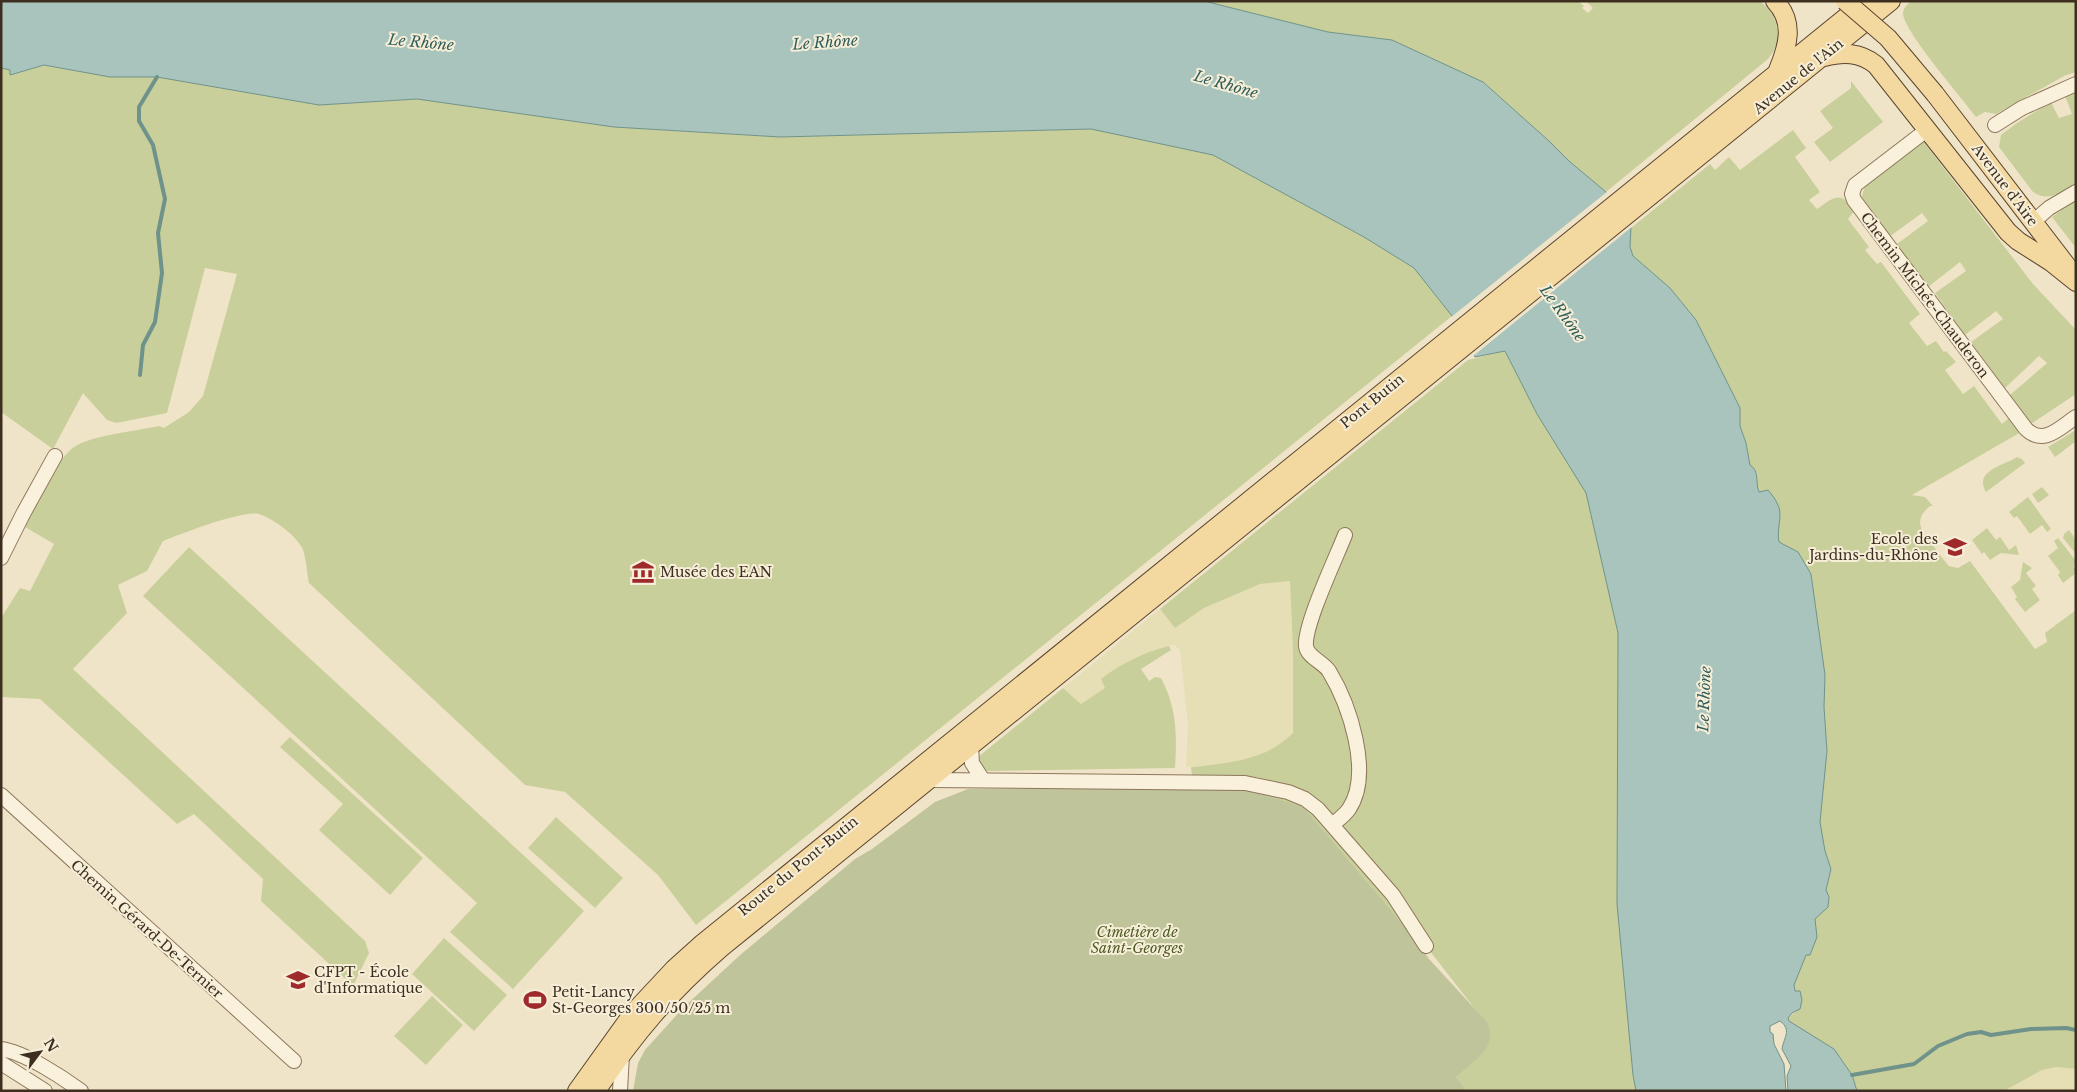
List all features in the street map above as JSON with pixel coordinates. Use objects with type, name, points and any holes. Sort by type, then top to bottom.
[{"type":"main road","points":[[1775,1],[1783,12],[1788,33],[1785,54],[1777,72]]},
{"type":"main road","points":[[1846,9],[1857,1]]},
{"type":"main road","name":"Avenue de l'Ain","points":[[1702,144],[1846,9],[1866,1]]},
{"type":"main road","name":"Avenue de l'Ain","points":[[1702,144],[1823,57],[1891,1]]},
{"type":"main road","name":"Avenue d'Aïre","points":[[1846,9],[1888,38],[1935,94],[2076,276]]},
{"type":"main road","points":[[1823,57],[1848,53],[1870,60],[1885,74],[2013,238],[2051,262],[2076,282]]},
{"type":"main road","name":"Pont Butin","points":[[1050,672],[1702,144]]},
{"type":"main road","name":"Route du Pont-Butin","points":[[596,1090],[652,1014],[692,973],[971,746],[1050,672]]},
{"type":"main road","name":"Route du Pont-Butin","points":[[577,1091],[590,1070],[633,1013],[689,955],[1050,672]]},
{"type":"street","points":[[1995,126],[2022,108],[2076,84]]},
{"type":"street","name":"Chemin Michée-Chauderon","points":[[1928,129],[1855,185],[1852,194],[1854,200],[2026,429],[2034,436],[2041,437],[2048,435],[2076,417]]},
{"type":"street","points":[[2033,222],[2049,208],[2076,192]]},
{"type":"street","points":[[1,558],[55,456]]},
{"type":"street","points":[[1332,825],[1349,809],[1354,795],[1358,768],[1356,736],[1345,704],[1329,671],[1311,655],[1306,645],[1308,627],[1345,535]]},
{"type":"street","points":[[971,746],[972,763],[983,780]]},
{"type":"street","points":[[930,780],[1188,781],[1257,784],[1288,792],[1305,799],[1332,825],[1393,895],[1426,946]]},
{"type":"street","name":"Chemin Gérard-De-Ternier","points":[[1,795],[294,1061]]},
{"type":"street","points":[[1,1049],[22,1056],[58,1075],[81,1091]]},
{"type":"street","points":[[620,1091],[622,1053]]},
{"type":"street","points":[[1,1063],[45,1091]]},
{"type":"street","points":[[590,1070],[596,1090]]},
{"type":"shaded area","points":[[1290,581],[1293,651],[1293,733],[1281,746],[1240,762],[1186,767],[1188,724],[1180,651],[1175,645],[1169,646],[1081,704],[1063,688],[1160,609],[1175,628],[1204,608],[1260,584]]},
{"type":"shaded area","points":[[2056,1067],[2076,1069],[2076,1091],[2004,1091],[2042,1070]]},
{"type":"green space","points":[[1204,1],[1578,1],[1588,13],[1593,8],[1586,1],[1759,1],[1768,9],[1775,20],[1778,39],[1775,49],[1768,59],[1606,192],[1569,161],[1483,82],[1392,40],[1328,32]]},
{"type":"green space","points":[[1911,1],[2076,1],[2076,72],[2064,76],[1996,114],[1985,112],[1976,117],[1923,50],[1906,23],[1903,12]]},
{"type":"green space","points":[[44,65],[110,77],[157,77],[319,105],[417,99],[614,127],[780,137],[1091,129],[1213,155],[1364,237],[1414,268],[1452,316],[696,925],[658,875],[565,792],[525,785],[309,583],[303,549],[298,541],[282,527],[264,516],[251,514],[211,523],[163,541],[147,571],[118,585],[127,613],[73,669],[365,941],[369,953],[353,986],[261,901],[263,879],[194,814],[177,824],[40,699],[1,697],[1,618],[20,588],[30,591],[54,544],[25,527],[49,480],[68,452],[82,443],[103,436],[159,426],[164,428],[189,412],[203,396],[237,274],[205,268],[167,413],[116,423],[107,420],[83,393],[53,449],[1,412],[1,68],[10,70],[10,75]]},
{"type":"green space","points":[[1851,81],[1883,122],[1830,162],[1814,142],[1833,128],[1820,111],[1851,88]]},
{"type":"green space","points":[[2076,92],[2076,183],[2055,195],[2039,195],[2033,192],[1999,147],[2001,135],[2051,102],[2059,118],[2072,114],[2065,96]]},
{"type":"green space","points":[[1793,130],[1806,148],[1795,157],[1820,192],[1809,200],[1817,209],[1828,201],[1837,198],[1841,198],[1850,204],[1855,210],[1848,219],[1869,247],[1865,250],[1877,264],[1881,262],[1920,314],[1909,323],[1927,346],[1936,341],[1944,352],[1946,351],[1956,362],[1945,370],[1963,394],[1974,386],[2002,424],[2010,417],[2021,432],[1912,495],[1925,497],[1933,506],[1930,506],[1921,517],[1920,522],[1923,531],[1949,566],[1958,568],[1970,561],[2035,649],[2047,642],[2045,633],[2076,610],[2076,1069],[2056,1067],[2042,1070],[2004,1091],[1857,1091],[1852,1075],[1834,1049],[1788,1021],[1788,1018],[1799,1009],[1794,985],[1806,954],[1810,954],[1816,938],[1815,919],[1828,907],[1829,897],[1826,890],[1831,869],[1825,851],[1820,822],[1827,751],[1824,707],[1825,675],[1811,574],[1798,552],[1779,542],[1777,534],[1780,512],[1768,490],[1759,493],[1756,485],[1757,474],[1750,465],[1746,443],[1740,426],[1740,408],[1696,320],[1670,288],[1632,256],[1630,248],[1631,228],[1710,164],[1715,170],[1729,157],[1740,170]]},
{"type":"green space","points":[[1923,141],[2033,284],[2076,330],[2076,394],[2031,424],[2010,395],[2047,363],[2039,356],[2005,388],[1971,342],[2003,319],[1996,311],[1965,335],[1935,293],[1966,271],[1960,262],[1928,287],[1897,244],[1928,221],[1922,213],[1889,237],[1861,199],[1865,186]]},
{"type":"green space","points":[[2076,200],[2076,248],[2052,217]]},
{"type":"green space","points":[[1505,351],[1537,414],[1586,493],[1618,633],[1617,904],[1636,1091],[1467,1091],[1456,1077],[1489,1027],[1426,946],[1332,817],[1294,787],[1256,777],[1192,775],[1191,767],[1233,762],[1258,755],[1271,750],[1293,733],[1293,651],[1290,581],[1260,584],[1204,608],[1175,628],[1160,609],[1468,360]]},
{"type":"green space","points":[[2076,430],[2076,441],[2055,457],[2048,447]]},
{"type":"green space","points":[[2017,457],[2025,463],[1986,492],[1983,485],[1987,473]]},
{"type":"green space","points":[[2042,487],[2049,495],[2038,503],[2032,494]]},
{"type":"green space","points":[[2028,497],[2051,529],[2047,532],[2042,525],[2030,534],[2017,516],[2014,518],[2009,512]]},
{"type":"green space","points":[[1987,528],[1996,540],[2000,537],[2009,550],[2016,545],[2019,555],[2001,553],[1990,560],[1984,552],[1982,554],[1972,540]]},
{"type":"green space","points":[[2069,530],[2076,540],[2076,554],[2063,538],[2064,534]]},
{"type":"green space","points":[[2058,538],[2076,561],[2074,565],[2076,573],[2063,583],[2058,575],[2060,572],[2048,556],[2058,548],[2054,541]]},
{"type":"green space","points":[[189,547],[584,911],[513,989],[450,932],[477,903],[143,596]]},
{"type":"green space","points":[[2023,562],[2032,568],[2026,573],[2036,586],[2032,589],[2040,600],[2025,612],[2015,599],[2017,597],[2011,587],[2020,580]]},
{"type":"green space","points":[[1169,646],[1171,650],[1141,669],[1149,681],[1155,677],[1161,678],[1170,700],[1176,733],[1175,768],[988,771],[981,766],[978,757],[1063,688],[1081,704],[1105,688],[1101,679],[1116,668],[1133,659]]},
{"type":"green space","points":[[290,737],[423,858],[390,895],[319,830],[343,804],[280,747]]},
{"type":"green space","points":[[1242,788],[1296,801],[1314,813],[1384,892],[1415,939]]},
{"type":"green space","name":"Cimetière de Saint-Georges","points":[[1242,788],[1303,807],[1415,939],[1429,959],[1487,1022],[1490,1039],[1487,1046],[1476,1060],[1456,1077],[1467,1091],[633,1091],[638,1063],[645,1050],[683,1008],[739,956],[855,859],[872,849],[935,802],[968,789]]},
{"type":"green space","points":[[556,817],[623,878],[595,908],[528,848]]},
{"type":"green space","points":[[444,938],[507,995],[474,1031],[412,974]]},
{"type":"green space","points":[[432,996],[463,1025],[426,1065],[394,1036]]},
{"type":"water","name":"Le Rhône","points":[[1,1],[1204,1],[1328,32],[1392,40],[1483,82],[1569,161],[1606,192],[1631,228],[1630,247],[1633,256],[1670,288],[1696,320],[1740,408],[1740,426],[1746,443],[1750,465],[1755,470],[1759,492],[1768,490],[1779,507],[1779,542],[1798,552],[1811,574],[1825,675],[1824,707],[1827,751],[1820,822],[1825,851],[1831,869],[1826,890],[1829,897],[1828,907],[1815,919],[1817,937],[1810,955],[1806,955],[1794,985],[1795,991],[1800,991],[1802,1000],[1800,1009],[1792,1013],[1788,1018],[1789,1021],[1834,1049],[1852,1075],[1857,1091],[1788,1091],[1787,1076],[1791,1066],[1782,1049],[1786,1027],[1780,1021],[1770,1026],[1770,1032],[1773,1034],[1774,1044],[1784,1064],[1786,1091],[1636,1091],[1617,904],[1618,633],[1586,493],[1537,414],[1505,351],[1475,357],[1452,316],[1414,268],[1364,237],[1213,155],[1091,129],[780,137],[614,127],[417,99],[319,105],[157,77],[110,77],[44,65],[10,75],[10,70],[1,68]]},
{"type":"pier","points":[[1608,191],[1633,226],[1472,357],[1450,318]]},
{"type":"waterway","points":[[140,375],[143,345],[155,322],[162,273],[158,233],[165,199],[153,145],[139,121],[139,107],[157,77]]},
{"type":"waterway","points":[[1852,1075],[1914,1064],[1938,1046],[1967,1034],[1981,1032],[1991,1035],[2031,1029],[2066,1028],[2076,1030]]},
{"type":"place","name":"Ecole des Jardins-du-Rhône","points":[[1955,547]]},
{"type":"place","name":"Musée des EAN","points":[[643,572]]},
{"type":"place","name":"CFPT - École d'Informatique","points":[[298,980]]},
{"type":"place","name":"Petit-Lancy St-Georges 300/50/25 m","points":[[535,1000]]}]
